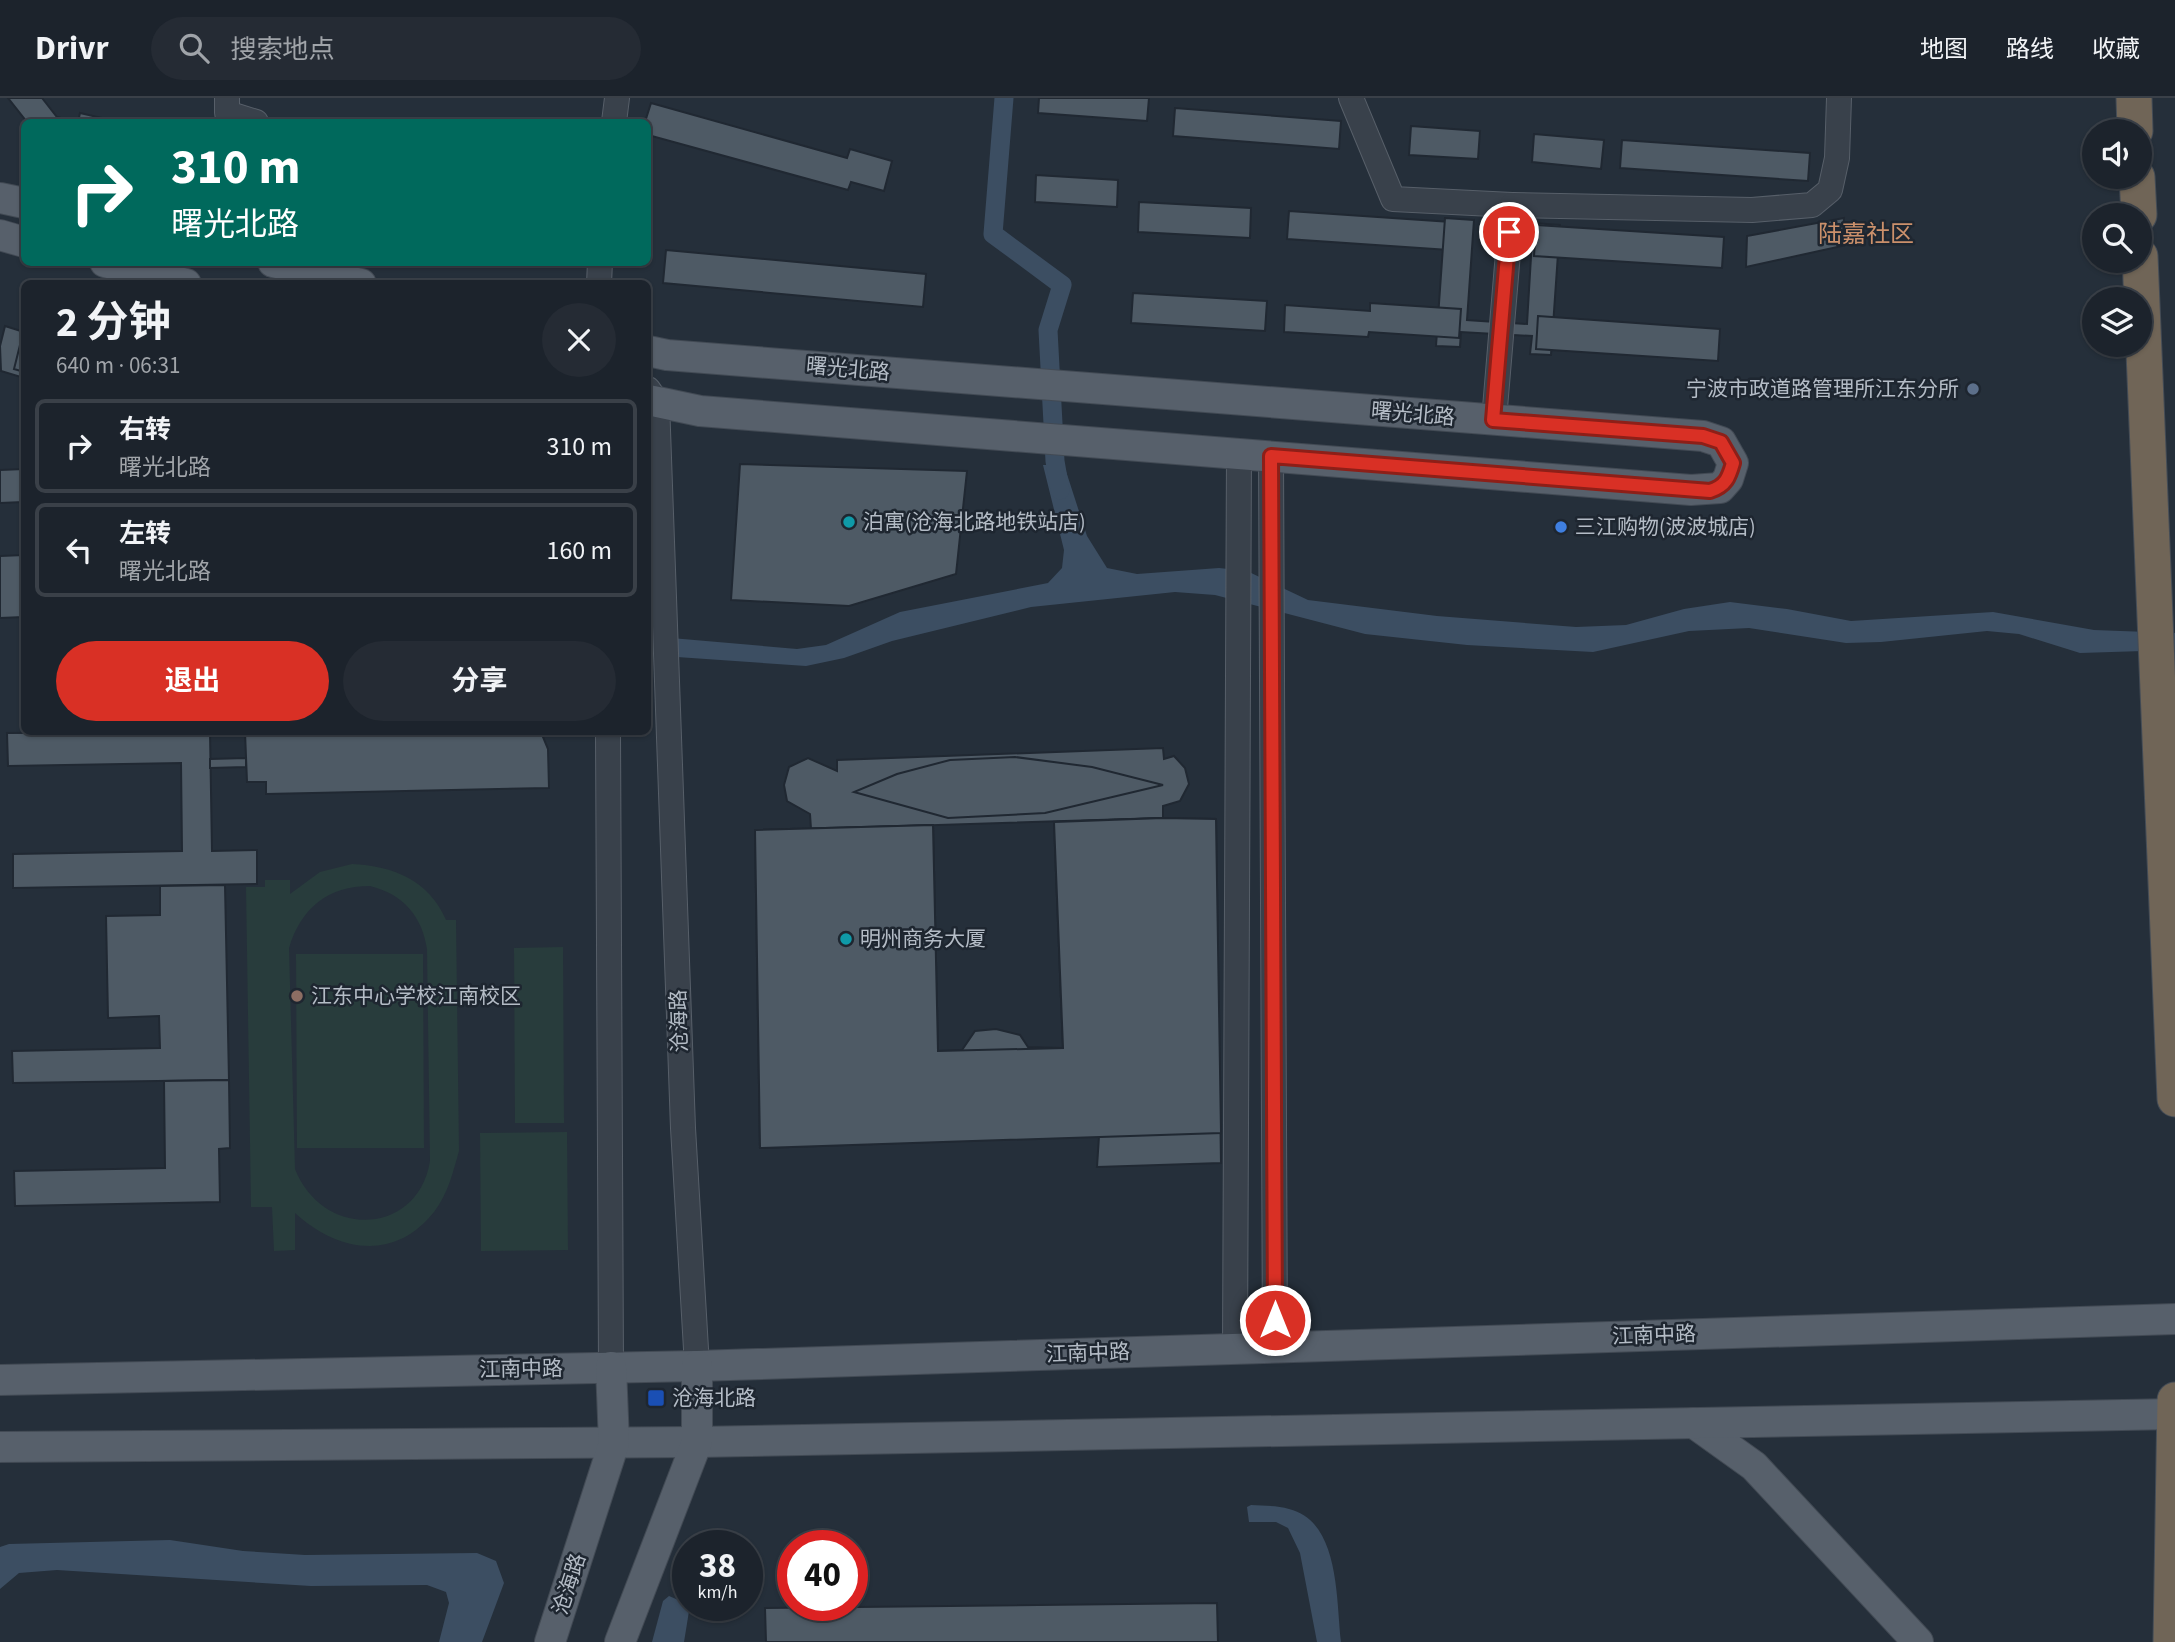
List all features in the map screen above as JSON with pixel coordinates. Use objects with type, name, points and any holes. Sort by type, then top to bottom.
[{"type":"highway","points":[[2134,98],[2135,119]]},
{"type":"highway","points":[[2141,273],[2175,1099]]},
{"type":"highway","points":[[2171,1642],[2174,1410]]},
{"type":"main road","points":[[0,198],[21,202]]},
{"type":"main road","points":[[0,235],[21,241]]},
{"type":"main road","points":[[120,266],[171,280]]},
{"type":"main road","points":[[289,266],[346,280]]},
{"type":"main road","name":"曙光北路","points":[[651,352],[1703,436],[1721,442],[1733,463],[1728,480],[1720,488],[1710,491],[700,411],[651,397]]},
{"type":"main road","name":"江南中路","points":[[0,1380],[697,1366],[2175,1319]]},
{"type":"main road","name":"沧海路","points":[[620,1642],[697,1442],[697,1366]]},
{"type":"main road","name":"沧海路","points":[[550,1642],[614,1443],[611,1367]]},
{"type":"main road","points":[[8,1453],[1694,1423],[2174,1410]]},
{"type":"main road","points":[[1694,1423],[1754,1466],[1918,1642]]},
{"type":"street","points":[[227,98],[228,113],[247,119]]},
{"type":"street","points":[[614,119],[617,98]]},
{"type":"street","points":[[1351,98],[1393,199],[1512,205],[1752,210],[1812,205],[1830,190],[1837,158],[1839,98]]},
{"type":"street","points":[[1493,420],[1512,205]]},
{"type":"street","name":"沧海路","points":[[651,397],[664,592],[683,1128],[697,1366]]},
{"type":"street","points":[[1235,1348],[1238,454]]},
{"type":"street","points":[[1271,456],[1275,1347]]},
{"type":"street","name":"沧海路","points":[[608,735],[611,1367]]},
{"type":"green space","points":[[352,864],[395,872],[420,885],[439,906],[446,920],[456,920],[459,1151],[439,1205],[418,1228],[401,1239],[384,1245],[347,1243],[329,1236],[295,1213],[295,1250],[274,1251],[272,1207],[251,1207],[246,887],[265,887],[265,880],[290,880],[290,894],[320,872]],"holes":[[[370,886],[382,890],[409,908],[421,926],[427,949],[430,1161],[422,1186],[408,1204],[389,1215],[368,1220],[347,1217],[326,1208],[308,1192],[295,1169],[289,948],[301,921],[318,902],[329,895],[355,887]]]},
{"type":"green space","points":[[563,947],[564,1123],[515,1123],[514,948]]},
{"type":"green space","points":[[296,954],[423,954],[424,1148],[297,1148]]},
{"type":"green space","points":[[567,1132],[568,1250],[481,1251],[480,1133]]},
{"type":"water","points":[[1043,465],[1064,465],[1087,536],[1107,568],[1137,574],[1219,568],[1247,571],[1308,600],[1437,616],[1576,627],[1626,625],[1684,609],[1730,602],[1851,621],[1993,612],[2094,630],[2175,633],[2175,650],[2080,653],[2019,634],[1987,631],[1846,643],[1749,628],[1689,631],[1593,652],[1467,645],[1365,634],[1215,595],[1175,592],[1031,607],[892,641],[844,658],[806,666],[651,655],[651,636],[797,649],[826,645],[900,612],[1048,583],[1062,568],[1064,550]]},
{"type":"water","points":[[1251,1505],[1289,1509],[1306,1516],[1318,1529],[1327,1545],[1332,1564],[1341,1642],[1317,1642],[1300,1553],[1288,1528],[1276,1522],[1249,1522],[1247,1507]]},
{"type":"water","points":[[170,1540],[243,1551],[305,1555],[477,1553],[496,1561],[504,1583],[482,1642],[439,1642],[449,1603],[446,1592],[427,1585],[311,1586],[57,1570],[19,1573],[0,1589],[0,1547],[9,1544]]},
{"type":"water","points":[[669,1596],[672,1597],[672,1621],[687,1621],[684,1642],[652,1642],[663,1601]]},
{"type":"building","points":[[8,98],[42,98],[57,117],[65,119],[25,119]]},
{"type":"building","points":[[1039,98],[1149,98],[1147,121],[1038,113]]},
{"type":"building","points":[[651,103],[847,158],[850,149],[892,161],[884,191],[851,182],[848,190],[651,136],[651,119],[646,119]]},
{"type":"building","points":[[1175,108],[1341,121],[1339,149],[1173,136]]},
{"type":"building","points":[[80,113],[106,119],[79,119]]},
{"type":"building","points":[[1411,126],[1480,131],[1478,159],[1409,155]]},
{"type":"building","points":[[1534,134],[1604,140],[1601,169],[1532,162]]},
{"type":"building","points":[[1622,140],[1810,153],[1808,181],[1620,168]]},
{"type":"building","points":[[1036,175],[1118,180],[1117,207],[1035,202]]},
{"type":"building","points":[[1139,202],[1251,208],[1250,238],[1138,232]]},
{"type":"building","points":[[1289,211],[1466,223],[1464,251],[1287,239]]},
{"type":"building","points":[[1445,218],[1474,220],[1467,320],[1527,324],[1533,223],[1560,225],[1551,355],[1530,354],[1532,336],[1461,332],[1460,347],[1436,346]]},
{"type":"building","points":[[1844,218],[1842,246],[1746,267],[1747,236]]},
{"type":"building","points":[[1536,225],[1724,237],[1722,268],[1534,256]]},
{"type":"building","points":[[666,250],[926,274],[923,307],[663,283]]},
{"type":"building","points":[[1133,293],[1267,301],[1265,331],[1131,323]]},
{"type":"building","points":[[1370,303],[1461,309],[1459,338],[1369,332],[1368,337],[1284,332],[1285,305],[1370,311]]},
{"type":"building","points":[[1538,316],[1720,329],[1718,361],[1536,349]]},
{"type":"building","points":[[5,326],[21,331],[21,377],[1,371],[0,346]]},
{"type":"building","points":[[21,341],[21,371],[14,369]]},
{"type":"building","name":"泊寓(沧海北路地铁站店)","points":[[740,464],[967,471],[956,574],[849,606],[731,600]]},
{"type":"building","points":[[21,469],[21,502],[0,503],[0,470]]},
{"type":"building","points":[[21,555],[21,617],[0,618],[0,556]]},
{"type":"building","points":[[7,733],[210,735],[212,851],[257,850],[257,884],[13,888],[13,854],[182,851],[181,763],[8,766]]},
{"type":"building","points":[[245,735],[542,735],[548,749],[549,788],[266,794],[266,782],[247,782]]},
{"type":"building","points":[[1163,748],[1164,759],[1174,756],[1185,768],[1189,784],[1180,801],[1163,806],[1163,818],[811,829],[810,814],[787,801],[784,785],[789,767],[808,758],[837,771],[837,760]]},
{"type":"building","points":[[1015,757],[1092,767],[1163,785],[1045,813],[948,818],[854,792],[897,774],[950,760]]},
{"type":"building","points":[[246,758],[246,767],[210,768],[210,759]]},
{"type":"building","name":"明州商务大厦","points":[[1216,819],[1221,1163],[1097,1167],[1099,1136],[760,1148],[755,830],[933,825],[938,1051],[962,1050],[975,1031],[996,1029],[1020,1035],[1028,1047],[1063,1048],[1054,822]]},
{"type":"building","name":"明州商务大厦","points":[[1216,819],[1221,1133],[760,1148],[755,830],[933,825],[938,1051],[1063,1048],[1054,822]]},
{"type":"building","points":[[225,885],[229,1080],[13,1083],[12,1051],[160,1048],[159,1016],[108,1018],[106,916],[160,915],[160,886]]},
{"type":"building","points":[[229,1080],[230,1148],[219,1149],[220,1202],[15,1206],[14,1171],[165,1168],[164,1081]]},
{"type":"building","points":[[1217,1603],[1218,1642],[766,1642],[765,1608],[777,1608],[777,1621],[868,1621],[868,1607]]},
{"type":"waterway","points":[[1004,98],[993,234],[1062,285],[1048,330],[1055,461],[1060,490]]},
{"type":"place","name":"宁波市政道路管理所江东分所","points":[[1973,389]]},
{"type":"place","name":"泊寓(沧海北路地铁站店)","points":[[849,522]]},
{"type":"place","name":"三江购物(波波城店)","points":[[1561,527]]},
{"type":"place","name":"明州商务大厦","points":[[846,939]]},
{"type":"place","name":"江东中心学校江南校区","points":[[297,996]]},
{"type":"place","name":"沧海北路","points":[[656,1398]]},
{"type":"district","name":"陆嘉社区","points":[[1866,234]]},
{"type":"route","points":[[1275,1320],[1271,456],[1710,491],[1720,488],[1728,480],[1733,463],[1721,442],[1703,436],[1493,420],[1509,232]]}]
